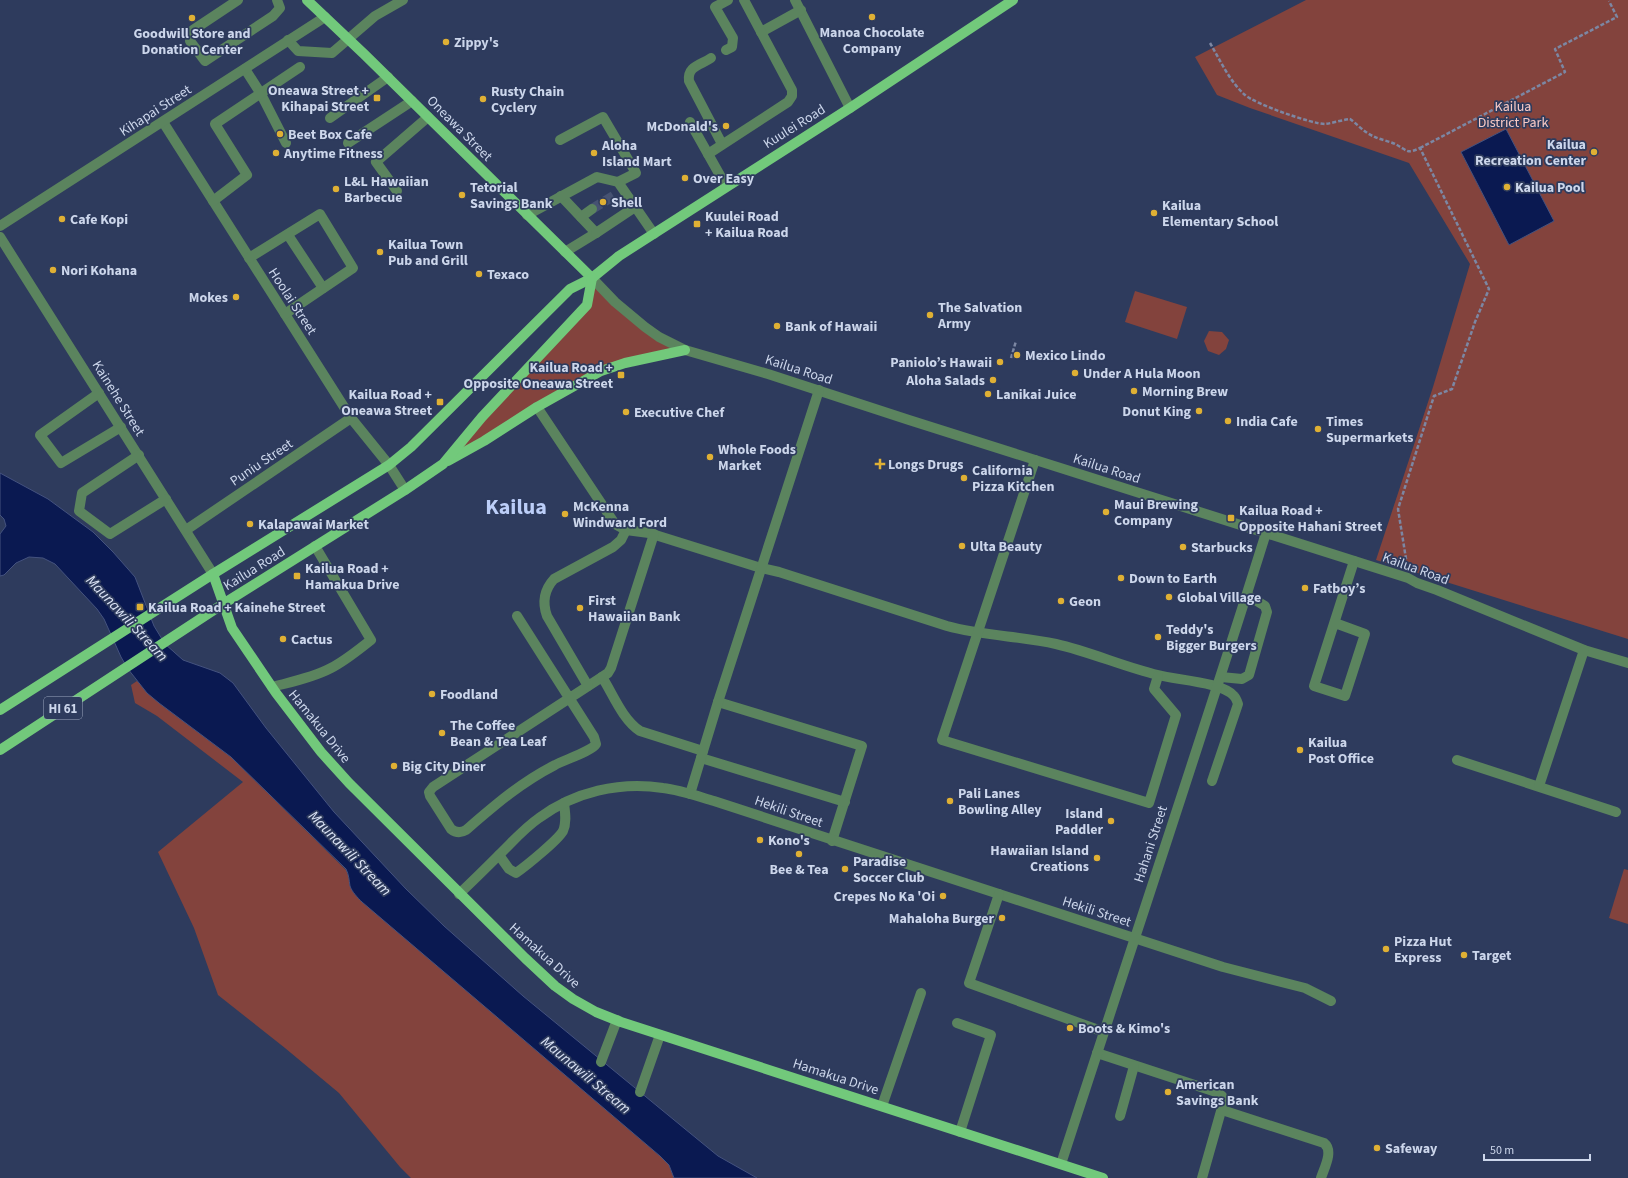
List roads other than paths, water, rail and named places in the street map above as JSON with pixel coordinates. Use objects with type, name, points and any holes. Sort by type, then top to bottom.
[{"type":"main road","name":"Oneawa Street","points":[[307,0],[592,278]]},
{"type":"main road","name":"Kuulei Road","points":[[592,278],[619,256],[726,186],[850,108],[1013,0]]},
{"type":"main road","name":"Kailua Road","points":[[0,750],[223,604],[405,490],[443,464],[482,417],[585,306],[592,278]]},
{"type":"main road","name":"Kailua Road","points":[[0,710],[213,574],[389,465],[411,447],[570,289],[592,278]]},
{"type":"main road","points":[[443,464],[601,370],[625,362],[685,350]]},
{"type":"main road","name":"Hamakua Drive","points":[[213,574],[232,628],[272,687],[321,752],[349,783],[459,894],[555,986],[573,999],[596,1012],[617,1020],[1103,1178]]},
{"type":"street","points":[[238,0],[193,30],[190,41],[205,61],[273,16],[280,8],[277,0]]},
{"type":"street","points":[[288,40],[298,51],[332,54],[389,4],[403,0]]},
{"type":"street","points":[[722,144],[689,80],[689,73],[692,68],[732,47],[733,38],[715,7],[728,0]]},
{"type":"street","points":[[708,154],[788,102],[792,96],[792,90],[744,0]]},
{"type":"street","points":[[795,0],[850,108]]},
{"type":"street","points":[[761,32],[801,10]]},
{"type":"street","name":"Kihapai Street","points":[[0,226],[324,17]]},
{"type":"street","points":[[213,201],[247,175],[215,124],[300,67]]},
{"type":"street","points":[[245,68],[261,94],[286,143]]},
{"type":"street","points":[[330,118],[388,78]]},
{"type":"street","points":[[348,143],[412,101]]},
{"type":"street","points":[[560,140],[603,116],[636,173],[621,186],[615,195]]},
{"type":"street","points":[[397,191],[376,162],[428,117]]},
{"type":"street","name":"Hoolai Street","points":[[163,122],[351,418],[389,465],[405,490]]},
{"type":"street","points":[[690,122],[726,186]]},
{"type":"street","points":[[527,215],[597,177],[621,186],[654,234]]},
{"type":"street","points":[[562,196],[596,233]]},
{"type":"street","points":[[565,252],[635,207]]},
{"type":"street","points":[[581,217],[592,209]]},
{"type":"street","points":[[249,258],[320,214],[353,268],[285,314]]},
{"type":"street","points":[[288,235],[323,288]]},
{"type":"street","name":"Kainehe Street","points":[[0,237],[213,574]]},
{"type":"street","name":"Kailua Road","points":[[592,278],[615,302],[645,327],[659,337],[685,350],[723,360],[819,390],[1408,578],[1417,583],[1584,650],[1628,663]]},
{"type":"street","points":[[690,794],[718,702],[819,390]]},
{"type":"street","points":[[99,393],[40,434],[61,463],[121,428]]},
{"type":"street","points":[[537,408],[616,524],[626,530],[654,534],[761,568],[786,574],[948,626],[1056,644],[1158,676],[1198,682],[1228,690],[1234,696],[1238,704],[1212,781]]},
{"type":"street","name":"Puniu Street","points":[[186,530],[351,418]]},
{"type":"street","points":[[139,456],[82,493],[79,511],[110,534],[166,499]]},
{"type":"street","points":[[1035,460],[942,740],[1149,803],[1176,715],[1154,689],[1158,676]]},
{"type":"street","points":[[588,686],[547,616],[544,598],[549,585],[554,579],[613,547],[621,540],[626,530]]},
{"type":"street","name":"Hahani Street","points":[[1061,1164],[1134,938],[1218,688],[1266,533]]},
{"type":"street","points":[[516,616],[569,699],[596,740],[594,746],[544,770],[504,796],[466,830],[458,833],[452,830],[430,796],[431,789],[569,699],[608,673],[611,668],[654,534]]},
{"type":"street","points":[[272,687],[331,668],[351,656],[371,640],[315,546]]},
{"type":"street","points":[[1335,623],[1365,634],[1345,696],[1314,686],[1354,561]]},
{"type":"street","points":[[1221,677],[1242,679],[1249,675],[1267,612],[1265,606],[1247,595]]},
{"type":"street","points":[[1539,786],[1584,650]]},
{"type":"street","points":[[602,677],[625,716],[634,727],[640,731],[702,754],[844,802]]},
{"type":"street","points":[[718,702],[862,746],[832,841]]},
{"type":"street","points":[[1457,760],[1616,812]]},
{"type":"street","name":"Hekili Street","points":[[459,894],[537,819],[564,803],[592,792],[614,788],[641,786],[663,788],[690,794],[1223,967],[1305,988],[1332,1001]]},
{"type":"street","points":[[499,855],[509,869],[516,873],[538,857],[563,831],[566,820],[564,803]]},
{"type":"street","points":[[999,894],[969,983],[1104,1032]]},
{"type":"street","points":[[882,1106],[921,993]]},
{"type":"street","points":[[601,1062],[617,1020]]},
{"type":"street","points":[[957,1023],[991,1035],[960,1132]]},
{"type":"street","points":[[640,1092],[660,1034]]},
{"type":"street","points":[[1097,1053],[1216,1092],[1222,1096],[1222,1110],[1202,1178]]},
{"type":"street","points":[[1120,1116],[1134,1066]]},
{"type":"street","points":[[1222,1110],[1324,1143],[1328,1148],[1329,1153],[1321,1178]]},
{"type":"water","name":"Kailua Pool","points":[[1506,129],[1554,221],[1509,245],[1461,152]]},
{"type":"water","name":"Maunawili Stream","points":[[0,473],[48,499],[93,532],[113,552],[135,577],[154,626],[165,644],[183,660],[220,673],[233,683],[266,728],[334,812],[406,889],[444,926],[523,996],[718,1156],[757,1178],[674,1178],[669,1165],[660,1156],[362,902],[355,895],[350,886],[346,869],[231,757],[147,693],[128,669],[104,619],[97,609],[55,564],[43,558],[29,557],[16,563],[4,575],[0,576],[0,534],[6,526],[4,519],[0,515]]},
{"type":"tunnel","points":[[592,209],[615,195]]},
{"type":"place","name":"Manoa Chocolate Company","points":[[872,17]]},
{"type":"place","name":"Goodwill Store and Donation Center","points":[[192,18]]},
{"type":"place","name":"Zippy's","points":[[446,42]]},
{"type":"place","name":"Oneawa Street + Kihapai Street","points":[[377,98]]},
{"type":"place","name":"Rusty Chain Cyclery","points":[[483,99]]},
{"type":"place","name":"McDonald's","points":[[726,126]]},
{"type":"place","name":"Beet Box Cafe","points":[[280,134]]},
{"type":"place","name":"Kailua Recreation Center","points":[[1594,152]]},
{"type":"place","name":"Anytime Fitness","points":[[276,153]]},
{"type":"place","name":"Aloha Island Mart","points":[[594,153]]},
{"type":"place","name":"Over Easy","points":[[685,178]]},
{"type":"place","name":"Kailua Pool","points":[[1507,187]]},
{"type":"place","name":"L&L Hawaiian Barbecue","points":[[336,189]]},
{"type":"place","name":"Tetorial Savings Bank","points":[[462,195]]},
{"type":"place","name":"Shell","points":[[603,202]]},
{"type":"place","name":"Kailua Elementary School","points":[[1154,213]]},
{"type":"place","name":"Cafe Kopi","points":[[62,219]]},
{"type":"place","name":"Kuulei Road + Kailua Road","points":[[697,224]]},
{"type":"place","name":"Kailua Town Pub and Grill","points":[[380,252]]},
{"type":"place","name":"Nori Kohana","points":[[53,270]]},
{"type":"place","name":"Texaco","points":[[479,274]]},
{"type":"place","name":"Mokes","points":[[236,297]]},
{"type":"place","name":"The Salvation Army","points":[[930,315]]},
{"type":"place","name":"Bank of Hawaii","points":[[777,326]]},
{"type":"place","name":"Mexico Lindo","points":[[1017,355]]},
{"type":"place","name":"Paniolo’s Hawaii","points":[[1000,362]]},
{"type":"place","name":"Under A Hula Moon","points":[[1075,373]]},
{"type":"place","name":"Kailua Road + Opposite Oneawa Street","points":[[621,375]]},
{"type":"place","name":"Aloha Salads","points":[[993,380]]},
{"type":"place","name":"Morning Brew","points":[[1134,391]]},
{"type":"place","name":"Lanikai Juice","points":[[988,394]]},
{"type":"place","name":"Kailua Road + Oneawa Street","points":[[440,402]]},
{"type":"place","name":"Donut King","points":[[1199,411]]},
{"type":"place","name":"Executive Chef","points":[[626,412]]},
{"type":"place","name":"India Cafe","points":[[1228,421]]},
{"type":"place","name":"Times Supermarkets","points":[[1318,429]]},
{"type":"place","name":"Whole Foods Market","points":[[710,457]]},
{"type":"place","name":"Longs Drugs","points":[[880,464]]},
{"type":"place","name":"California Pizza Kitchen","points":[[964,478]]},
{"type":"place","name":"Maui Brewing Company","points":[[1106,512]]},
{"type":"place","name":"McKenna Windward Ford","points":[[565,514]]},
{"type":"place","name":"Kailua Road + Opposite Hahani Street","points":[[1231,518]]},
{"type":"place","name":"Kalapawai Market","points":[[250,524]]},
{"type":"place","name":"Ulta Beauty","points":[[962,546]]},
{"type":"place","name":"Starbucks","points":[[1183,547]]},
{"type":"place","name":"Kailua Road + Hamakua Drive","points":[[297,576]]},
{"type":"place","name":"Down to Earth","points":[[1121,578]]},
{"type":"place","name":"Fatboy’s","points":[[1305,588]]},
{"type":"place","name":"Global Village","points":[[1169,597]]},
{"type":"place","name":"Geon","points":[[1061,601]]},
{"type":"place","name":"Kailua Road + Kainehe Street","points":[[140,607]]},
{"type":"place","name":"First Hawaiian Bank","points":[[580,608]]},
{"type":"place","name":"Teddy's Bigger Burgers","points":[[1158,637]]},
{"type":"place","name":"Cactus","points":[[283,639]]},
{"type":"place","name":"Foodland","points":[[432,694]]},
{"type":"place","name":"The Coffee Bean & Tea Leaf","points":[[442,733]]},
{"type":"place","name":"Kailua Post Office","points":[[1300,750]]},
{"type":"place","name":"Big City Diner","points":[[394,766]]},
{"type":"place","name":"Pali Lanes Bowling Alley","points":[[950,801]]},
{"type":"place","name":"Island Paddler","points":[[1111,821]]},
{"type":"place","name":"Kono's","points":[[760,840]]},
{"type":"place","name":"Bee & Tea","points":[[799,854]]},
{"type":"place","name":"Hawaiian Island Creations","points":[[1097,858]]},
{"type":"place","name":"Paradise Soccer Club","points":[[845,869]]},
{"type":"place","name":"Crepes No Ka 'Oi","points":[[943,896]]},
{"type":"place","name":"Mahaloha Burger","points":[[1002,918]]},
{"type":"place","name":"Pizza Hut Express","points":[[1386,949]]},
{"type":"place","name":"Target","points":[[1464,955]]},
{"type":"place","name":"Boots & Kimo's","points":[[1070,1028]]},
{"type":"place","name":"American Savings Bank","points":[[1168,1092]]},
{"type":"place","name":"Safeway","points":[[1377,1148]]},
{"type":"district","name":"Kailua","points":[[516,506]]},
{"type":"park label","name":"Kailua District Park","points":[[1513,114]]}]
